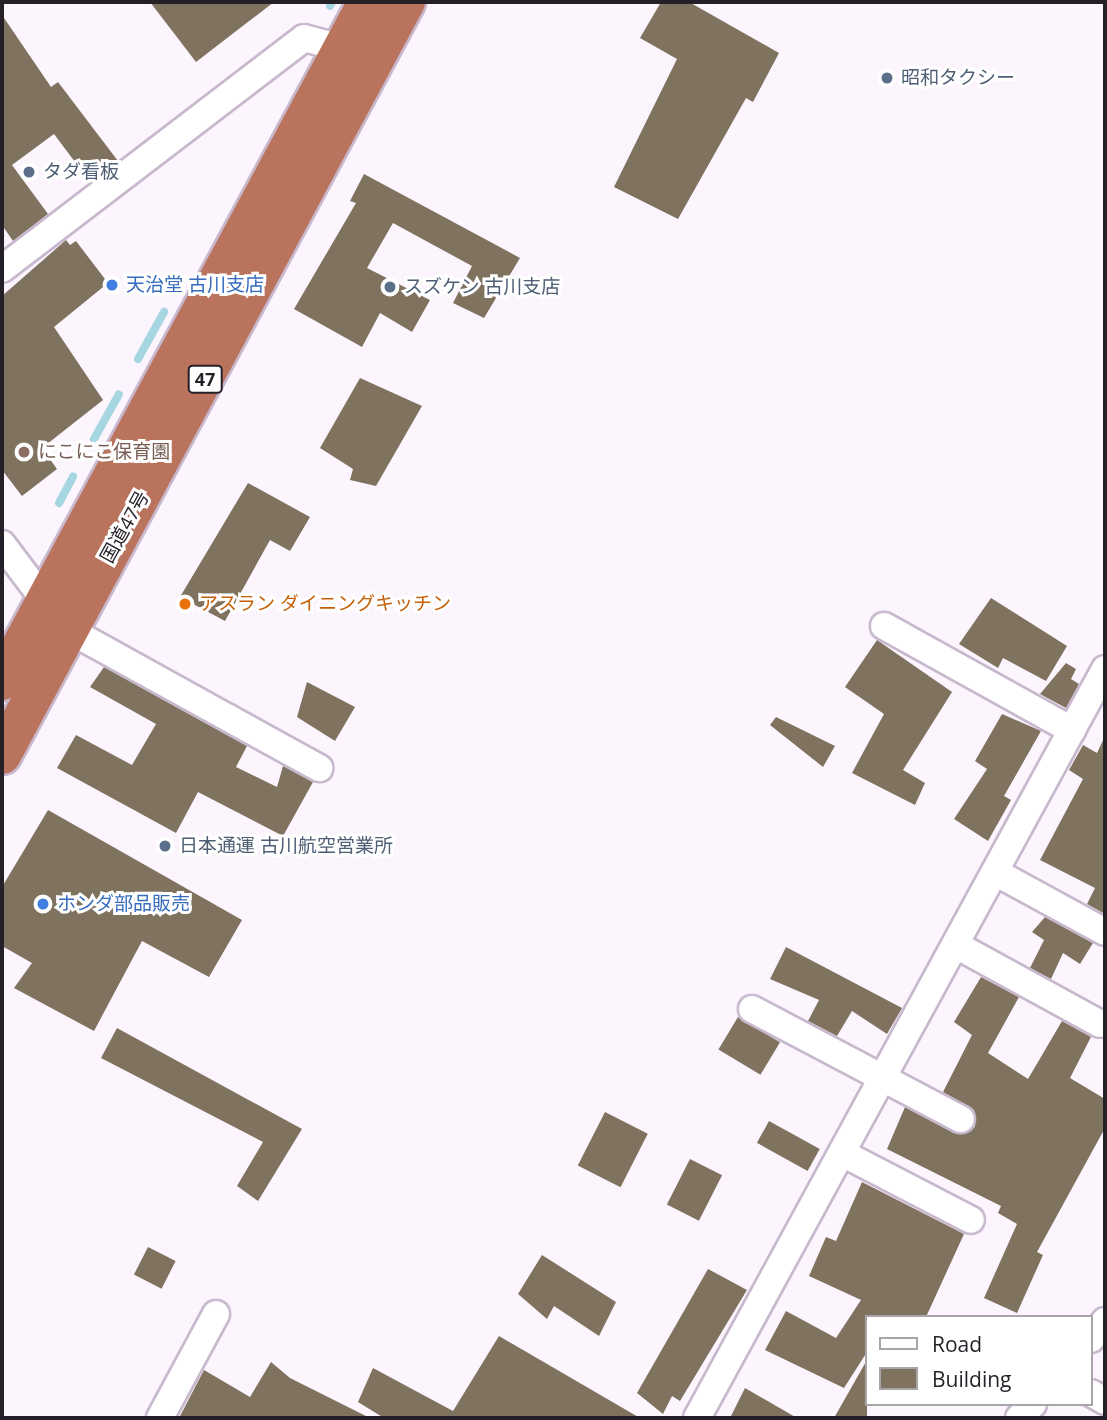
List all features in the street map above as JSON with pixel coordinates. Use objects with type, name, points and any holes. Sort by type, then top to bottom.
[{"type":"highway","name":"国道47号","points":[[2,681],[367,2]]},
{"type":"highway","name":"国道47号","points":[[2,755],[406,2]]},
{"type":"street","points":[[2,269],[304,37],[342,48]]},
{"type":"street","points":[[2,544],[45,601]]},
{"type":"street","points":[[884,626],[1072,730]]},
{"type":"street","points":[[69,630],[319,768]]},
{"type":"street","points":[[696,1418],[1105,668]]},
{"type":"street","points":[[995,872],[1105,932]]},
{"type":"street","points":[[956,945],[1100,1024]]},
{"type":"street","points":[[752,1009],[961,1119]]},
{"type":"street","points":[[842,1153],[971,1220]]},
{"type":"street","points":[[160,1418],[216,1314]]},
{"type":"street","points":[[1093,1336],[1105,1321]]},
{"type":"building","points":[[150,2],[274,2],[196,62]]},
{"type":"building","points":[[661,2],[689,2],[779,53],[753,102],[746,98],[678,219],[614,187],[677,59],[640,38]]},
{"type":"building","points":[[2,15],[51,87],[58,82],[118,161],[90,182],[54,134],[12,165],[48,214],[13,241],[2,225]]},
{"type":"building","points":[[364,174],[520,258],[484,318],[453,303],[472,266],[393,223],[367,268],[430,300],[412,332],[380,313],[362,347],[294,309],[356,203],[350,201]]},
{"type":"building","points":[[66,240],[70,245],[76,241],[108,283],[54,327],[103,400],[42,448],[57,469],[22,496],[2,470],[2,296]]},
{"type":"building","points":[[360,378],[422,406],[376,486],[350,480],[353,469],[320,448]]},
{"type":"building","points":[[248,483],[310,517],[290,551],[270,540],[225,621],[180,597]]},
{"type":"building","points":[[991,598],[1067,646],[1046,681],[1003,658],[998,668],[959,644]]},
{"type":"building","points":[[877,640],[952,692],[903,770],[925,783],[915,805],[852,773],[884,714],[845,687]]},
{"type":"building","points":[[1066,663],[1076,669],[1071,679],[1079,684],[1066,708],[1040,694]]},
{"type":"building","points":[[104,667],[247,746],[236,767],[277,787],[283,766],[313,782],[283,836],[198,792],[176,833],[57,768],[76,735],[132,765],[156,724],[90,687]]},
{"type":"building","points":[[307,682],[355,707],[335,741],[297,717]]},
{"type":"building","points":[[1002,714],[1041,731],[1004,796],[1011,800],[988,841],[954,819],[987,769],[975,761]]},
{"type":"building","points":[[776,717],[835,746],[823,767],[770,725]]},
{"type":"building","points":[[1105,736],[1105,914],[1087,904],[1095,888],[1040,860],[1083,779],[1069,770],[1083,745],[1097,753]]},
{"type":"building","points":[[48,810],[242,920],[209,977],[142,941],[94,1031],[14,988],[32,963],[2,946],[2,887]]},
{"type":"building","points":[[1045,917],[1093,943],[1080,964],[1063,953],[1051,979],[1030,968],[1044,940],[1032,932]]},
{"type":"building","points":[[786,947],[902,1008],[887,1034],[852,1011],[837,1036],[808,1021],[819,1000],[770,979]]},
{"type":"building","points":[[981,977],[1019,997],[988,1053],[1028,1079],[1062,1021],[1091,1037],[1070,1078],[1105,1099],[1105,1128],[1037,1252],[1043,1255],[1017,1313],[984,1298],[1017,1224],[998,1213],[1001,1206],[887,1149],[905,1107],[954,1133],[975,1127],[974,1110],[943,1092],[972,1035],[954,1022]]},
{"type":"building","points":[[738,1017],[780,1042],[760,1075],[718,1050]]},
{"type":"building","points":[[117,1028],[302,1129],[258,1201],[237,1186],[263,1142],[101,1058]]},
{"type":"building","points":[[605,1112],[648,1134],[621,1187],[578,1165]]},
{"type":"building","points":[[769,1121],[820,1149],[808,1171],[757,1143]]},
{"type":"building","points":[[690,1159],[722,1175],[699,1221],[667,1204]]},
{"type":"building","points":[[862,1182],[964,1234],[927,1315],[866,1315],[866,1354],[844,1388],[765,1350],[786,1311],[836,1338],[861,1300],[809,1276],[826,1237],[836,1241]]},
{"type":"building","points":[[148,1247],[176,1261],[162,1289],[134,1275]]},
{"type":"building","points":[[542,1255],[616,1302],[599,1336],[554,1306],[547,1319],[518,1294]]},
{"type":"building","points":[[708,1269],[747,1290],[680,1401],[672,1396],[663,1414],[637,1393]]},
{"type":"building","points":[[499,1336],[640,1418],[384,1418],[358,1402],[373,1368],[453,1411]]},
{"type":"building","points":[[271,1362],[290,1378],[370,1418],[179,1418],[204,1370],[250,1397]]},
{"type":"building","points":[[866,1362],[867,1418],[834,1418]]},
{"type":"building","points":[[745,1388],[797,1418],[730,1418]]},
{"type":"waterway","points":[[330,6],[332,2]]},
{"type":"waterway","points":[[138,359],[164,312]]},
{"type":"waterway","points":[[94,439],[119,394]]},
{"type":"waterway","points":[[59,503],[73,477]]},
{"type":"place","name":"昭和タクシー","points":[[887,78]]},
{"type":"place","name":"タダ看板","points":[[29,172]]},
{"type":"place","name":"天治堂 古川支店","points":[[112,285]]},
{"type":"place","name":"スズケン 古川支店","points":[[390,287]]},
{"type":"place","name":"にこにこ保育園","points":[[24,452]]},
{"type":"place","name":"アスラン ダイニングキッチン","points":[[185,604]]},
{"type":"place","name":"日本通運 古川航空営業所","points":[[165,846]]},
{"type":"place","name":"ホンダ部品販売","points":[[43,904]]}]
